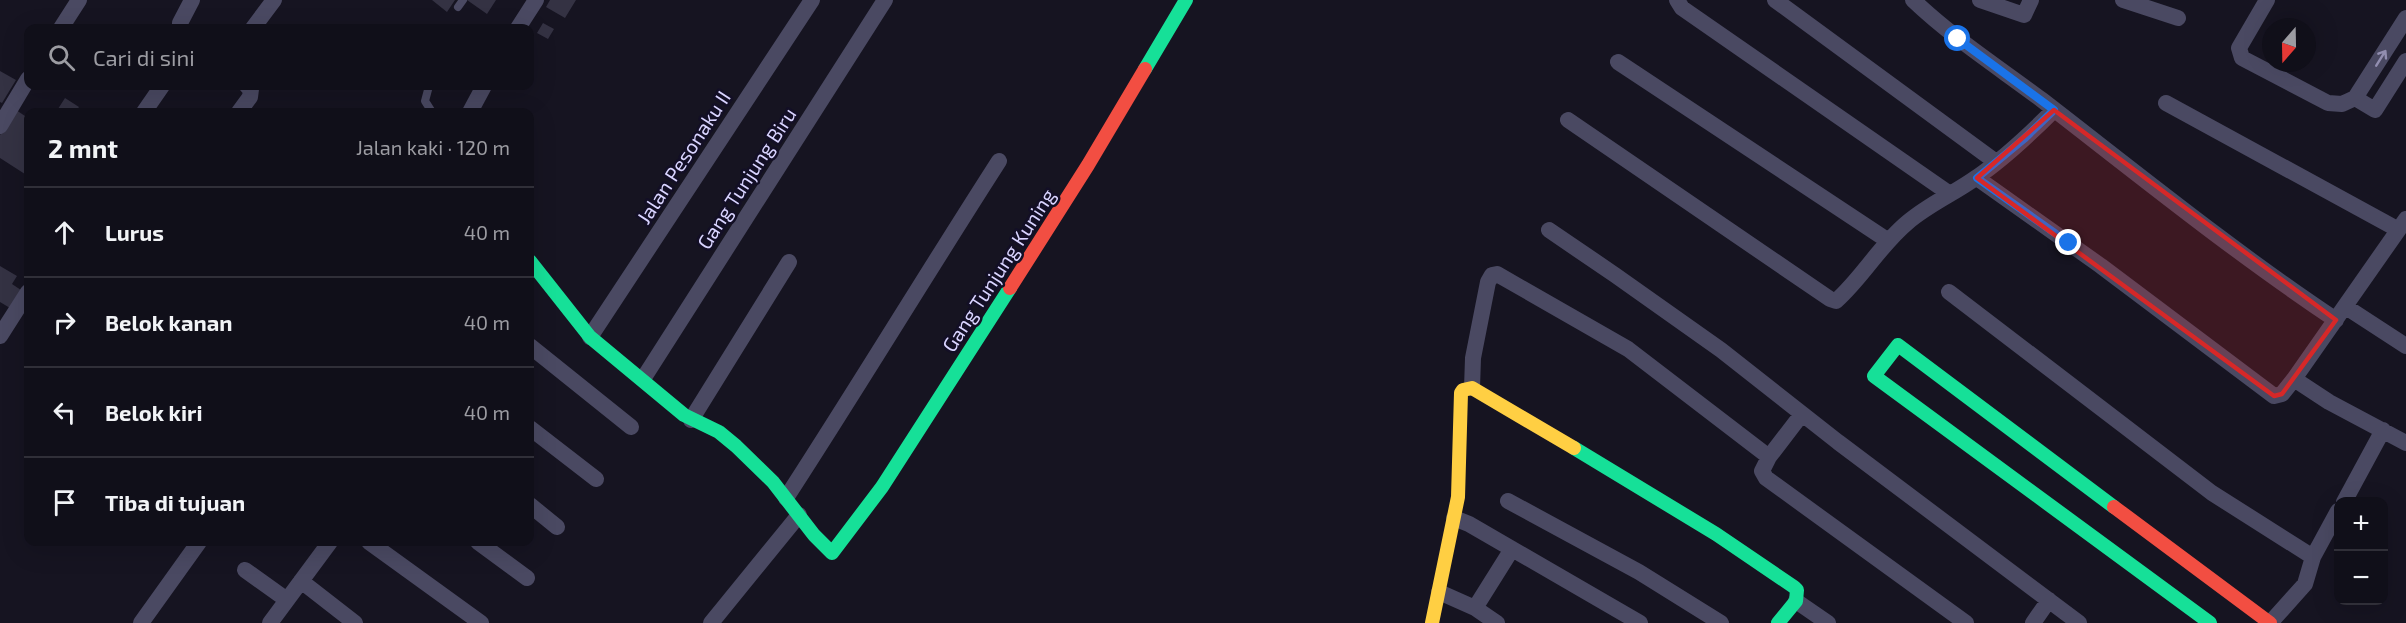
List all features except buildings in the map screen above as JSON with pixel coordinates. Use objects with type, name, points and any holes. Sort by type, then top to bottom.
[{"type":"street","points":[[64,24],[79,0]]},
{"type":"street","points":[[180,24],[192,0]]},
{"type":"street","points":[[256,24],[274,0]]},
{"type":"street","points":[[521,24],[536,0]]},
{"type":"street","name":"Jalan Pesonaku II","points":[[590,337],[812,0]]},
{"type":"street","name":"Gang Tunjung Biru","points":[[643,379],[885,0]]},
{"type":"street","name":"Gang Tunjung Kuning","points":[[799,515],[832,553],[882,487],[957,370],[1088,165],[1186,0]]},
{"type":"street","points":[[1677,0],[1682,8],[1950,194]]},
{"type":"street","points":[[1775,0],[1996,162]]},
{"type":"street","points":[[1913,0],[1958,39],[2251,261],[2341,313],[2406,346]]},
{"type":"street","points":[[1980,0],[2024,15],[2031,0]]},
{"type":"street","points":[[2123,0],[2178,18]]},
{"type":"street","points":[[2267,0],[2239,48],[2242,58],[2328,103],[2342,104],[2355,98],[2406,18]]},
{"type":"street","points":[[2355,98],[2375,110],[2406,61]]},
{"type":"street","points":[[1618,62],[1887,240]]},
{"type":"street","points":[[0,126],[24,86]]},
{"type":"street","points":[[147,108],[159,90]]},
{"type":"street","points":[[242,108],[250,97],[251,90]]},
{"type":"street","points":[[472,108],[482,90]]},
{"type":"street","points":[[1977,178],[2101,266],[2274,396],[2282,394],[2402,224],[2166,104]]},
{"type":"street","points":[[1568,120],[1836,301],[1887,240],[1931,205],[1977,178],[2054,110]]},
{"type":"street","points":[[786,498],[999,161]]},
{"type":"street","points":[[1549,230],[1720,350],[2079,623]]},
{"type":"street","points":[[691,420],[789,262]]},
{"type":"street","points":[[534,269],[590,337],[691,420],[719,432],[736,446],[772,482],[799,515],[711,623]]},
{"type":"street","points":[[1472,388],[1473,358],[1488,282],[1492,275],[1497,274],[1628,349],[1769,457]]},
{"type":"street","points":[[1949,292],[2212,492],[2313,557]]},
{"type":"street","points":[[0,336],[24,298]]},
{"type":"street","points":[[2210,623],[1874,376],[1898,345],[2270,623],[2305,584],[2313,557],[2334,519]]},
{"type":"street","points":[[534,349],[631,427]]},
{"type":"street","points":[[2294,379],[2330,402],[2406,443]]},
{"type":"street","points":[[1432,623],[1454,518],[1460,477],[1461,393],[1463,390],[1472,388],[1635,483],[1748,554],[1794,587],[1797,590],[1796,602],[1778,623]]},
{"type":"street","points":[[1802,414],[1769,457],[1762,471],[1766,478],[1966,623]]},
{"type":"street","points":[[2346,497],[2383,430]]},
{"type":"street","points":[[534,431],[596,479]]},
{"type":"street","points":[[1508,501],[1638,572],[1721,623]]},
{"type":"street","points":[[534,509],[557,526]]},
{"type":"street","points":[[1454,518],[1469,524],[1640,623]]},
{"type":"street","points":[[141,623],[196,546]]},
{"type":"street","points":[[270,623],[327,546]]},
{"type":"street","points":[[375,546],[481,623]]},
{"type":"street","points":[[483,546],[527,578]]},
{"type":"street","points":[[1475,608],[1512,549]]},
{"type":"street","points":[[245,570],[287,600]]},
{"type":"street","points":[[301,581],[355,623]]},
{"type":"street","points":[[1439,592],[1475,608],[1497,623]]},
{"type":"street","points":[[2033,623],[2049,600]]},
{"type":"street","points":[[1796,602],[1828,623]]},
{"type":"lane","points":[[428,90],[425,101],[429,108]]},
{"type":"highlighted area","points":[[2054,110],[2336,320],[2282,394],[2274,396],[1977,178]]},
{"type":"traffic: fast","points":[[1145,69],[1186,0]]},
{"type":"traffic: fast","points":[[534,266],[590,337],[684,415],[719,432],[736,446],[773,482],[814,535],[832,553],[882,487],[1010,288]]},
{"type":"traffic: fast","points":[[2114,507],[1898,345],[1874,376],[2210,623]]},
{"type":"traffic: fast","points":[[1574,448],[1716,534],[1794,587],[1797,590],[1796,601],[1778,623]]},
{"type":"traffic: slow","points":[[1432,623],[1458,497],[1461,393],[1463,390],[1472,388],[1574,448]]},
{"type":"traffic: jam","points":[[1010,288],[1088,165],[1145,69]]},
{"type":"traffic: jam","points":[[2114,507],[2270,623]]},
{"type":"route","points":[[1958,39],[2054,110],[2024,139],[1977,178],[2069,243]]}]
